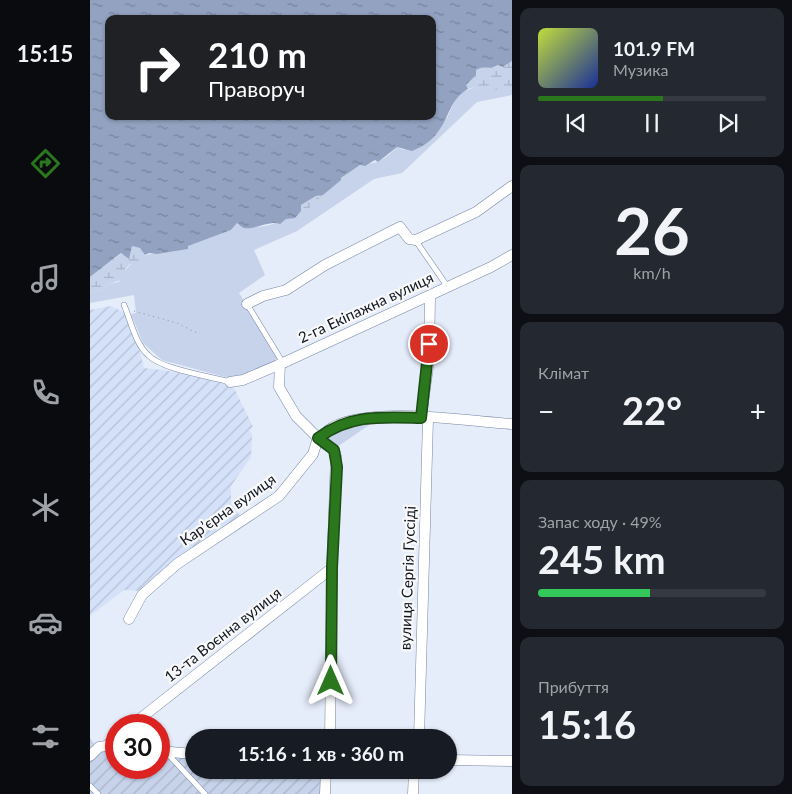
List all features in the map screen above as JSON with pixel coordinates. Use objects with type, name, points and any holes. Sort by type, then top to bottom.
[{"type":"street","points":[[247,304],[262,296],[286,290],[325,265],[400,227],[409,239],[416,240],[476,212],[512,186]]},
{"type":"street","name":"2-га Екіпажна вулиця","points":[[230,382],[243,380],[282,364],[430,296],[512,255]]},
{"type":"street","name":"вулиця Сергія Гуссіді","points":[[419,729],[424,418],[429,360],[430,296]]},
{"type":"street","points":[[282,364],[279,387],[296,416],[318,438],[334,450],[336,456],[332,568],[330,729]]},
{"type":"street","points":[[318,438],[333,427],[364,418],[424,418],[512,424]]},
{"type":"street","name":"Карʼєрна вулиця","points":[[129,619],[142,595],[177,564],[279,496],[313,454],[318,438]]},
{"type":"street","name":"13-та Воєнна вулиця","points":[[146,714],[332,568]]},
{"type":"street","points":[[90,756],[99,747],[105,746]]},
{"type":"street","points":[[170,752],[185,753]]},
{"type":"street","points":[[457,760],[512,761]]},
{"type":"street","points":[[325,794],[326,779]]},
{"type":"street","points":[[413,794],[414,779]]},
{"type":"lane","points":[[416,240],[447,286]]},
{"type":"lane","points":[[247,304],[282,364]]},
{"type":"lane","points":[[126,307],[140,344],[148,355],[161,363],[230,382]]},
{"type":"lane","points":[[170,759],[205,794]]},
{"type":"lane","points":[[90,786],[98,794]]},
{"type":"path","points":[[126,307],[177,323],[197,333]]},
{"type":"shaded area","points":[[111,306],[125,313],[139,348],[144,368],[169,371],[233,386],[253,427],[249,430],[252,434],[251,457],[231,486],[231,504],[242,518],[140,591],[124,590],[90,616],[90,310]]},
{"type":"green space","points":[[512,61],[512,90],[480,90],[475,87],[468,89],[465,85],[476,75],[476,70],[498,65],[503,67]]},
{"type":"green space","points":[[475,87],[480,90],[512,90],[512,95],[477,102],[402,173],[374,179],[297,231],[254,250],[265,275],[239,293],[275,352],[277,358],[267,367],[246,375],[225,377],[162,360],[143,343],[131,314],[136,313],[134,295],[90,303],[90,293],[103,290],[109,284],[119,282],[125,271],[139,258],[156,253],[188,249],[187,246],[231,230],[237,223],[253,227],[268,225],[284,219],[300,210],[357,167],[382,160],[397,147],[404,150],[447,118],[457,95]]},
{"type":"green space","points":[[323,195],[306,211],[301,211],[301,205],[316,196]]},
{"type":"green space","points":[[132,246],[140,248],[145,255],[138,264],[130,264],[125,269],[127,278],[109,284],[103,290],[90,293],[90,277],[122,253],[129,258]]},
{"type":"green space","points":[[375,421],[337,447],[326,440],[326,436],[344,426]]},
{"type":"green space","points":[[90,738],[97,748],[105,749],[105,779],[170,779],[170,754],[185,755],[185,779],[324,779],[323,794],[90,794]]},
{"type":"water","points":[[90,0],[512,0],[512,61],[503,67],[498,65],[476,70],[476,75],[466,85],[468,89],[457,98],[435,136],[426,144],[412,151],[397,147],[378,162],[375,160],[365,166],[360,165],[341,178],[323,195],[316,196],[301,205],[301,211],[295,218],[286,219],[280,224],[272,223],[243,228],[237,223],[231,230],[188,246],[188,249],[145,255],[140,248],[132,246],[129,259],[121,253],[90,277]]},
{"type":"route","points":[[331,681],[332,568],[337,467],[334,450],[318,438],[333,427],[353,420],[385,417],[421,418],[429,360],[429,344]]}]
